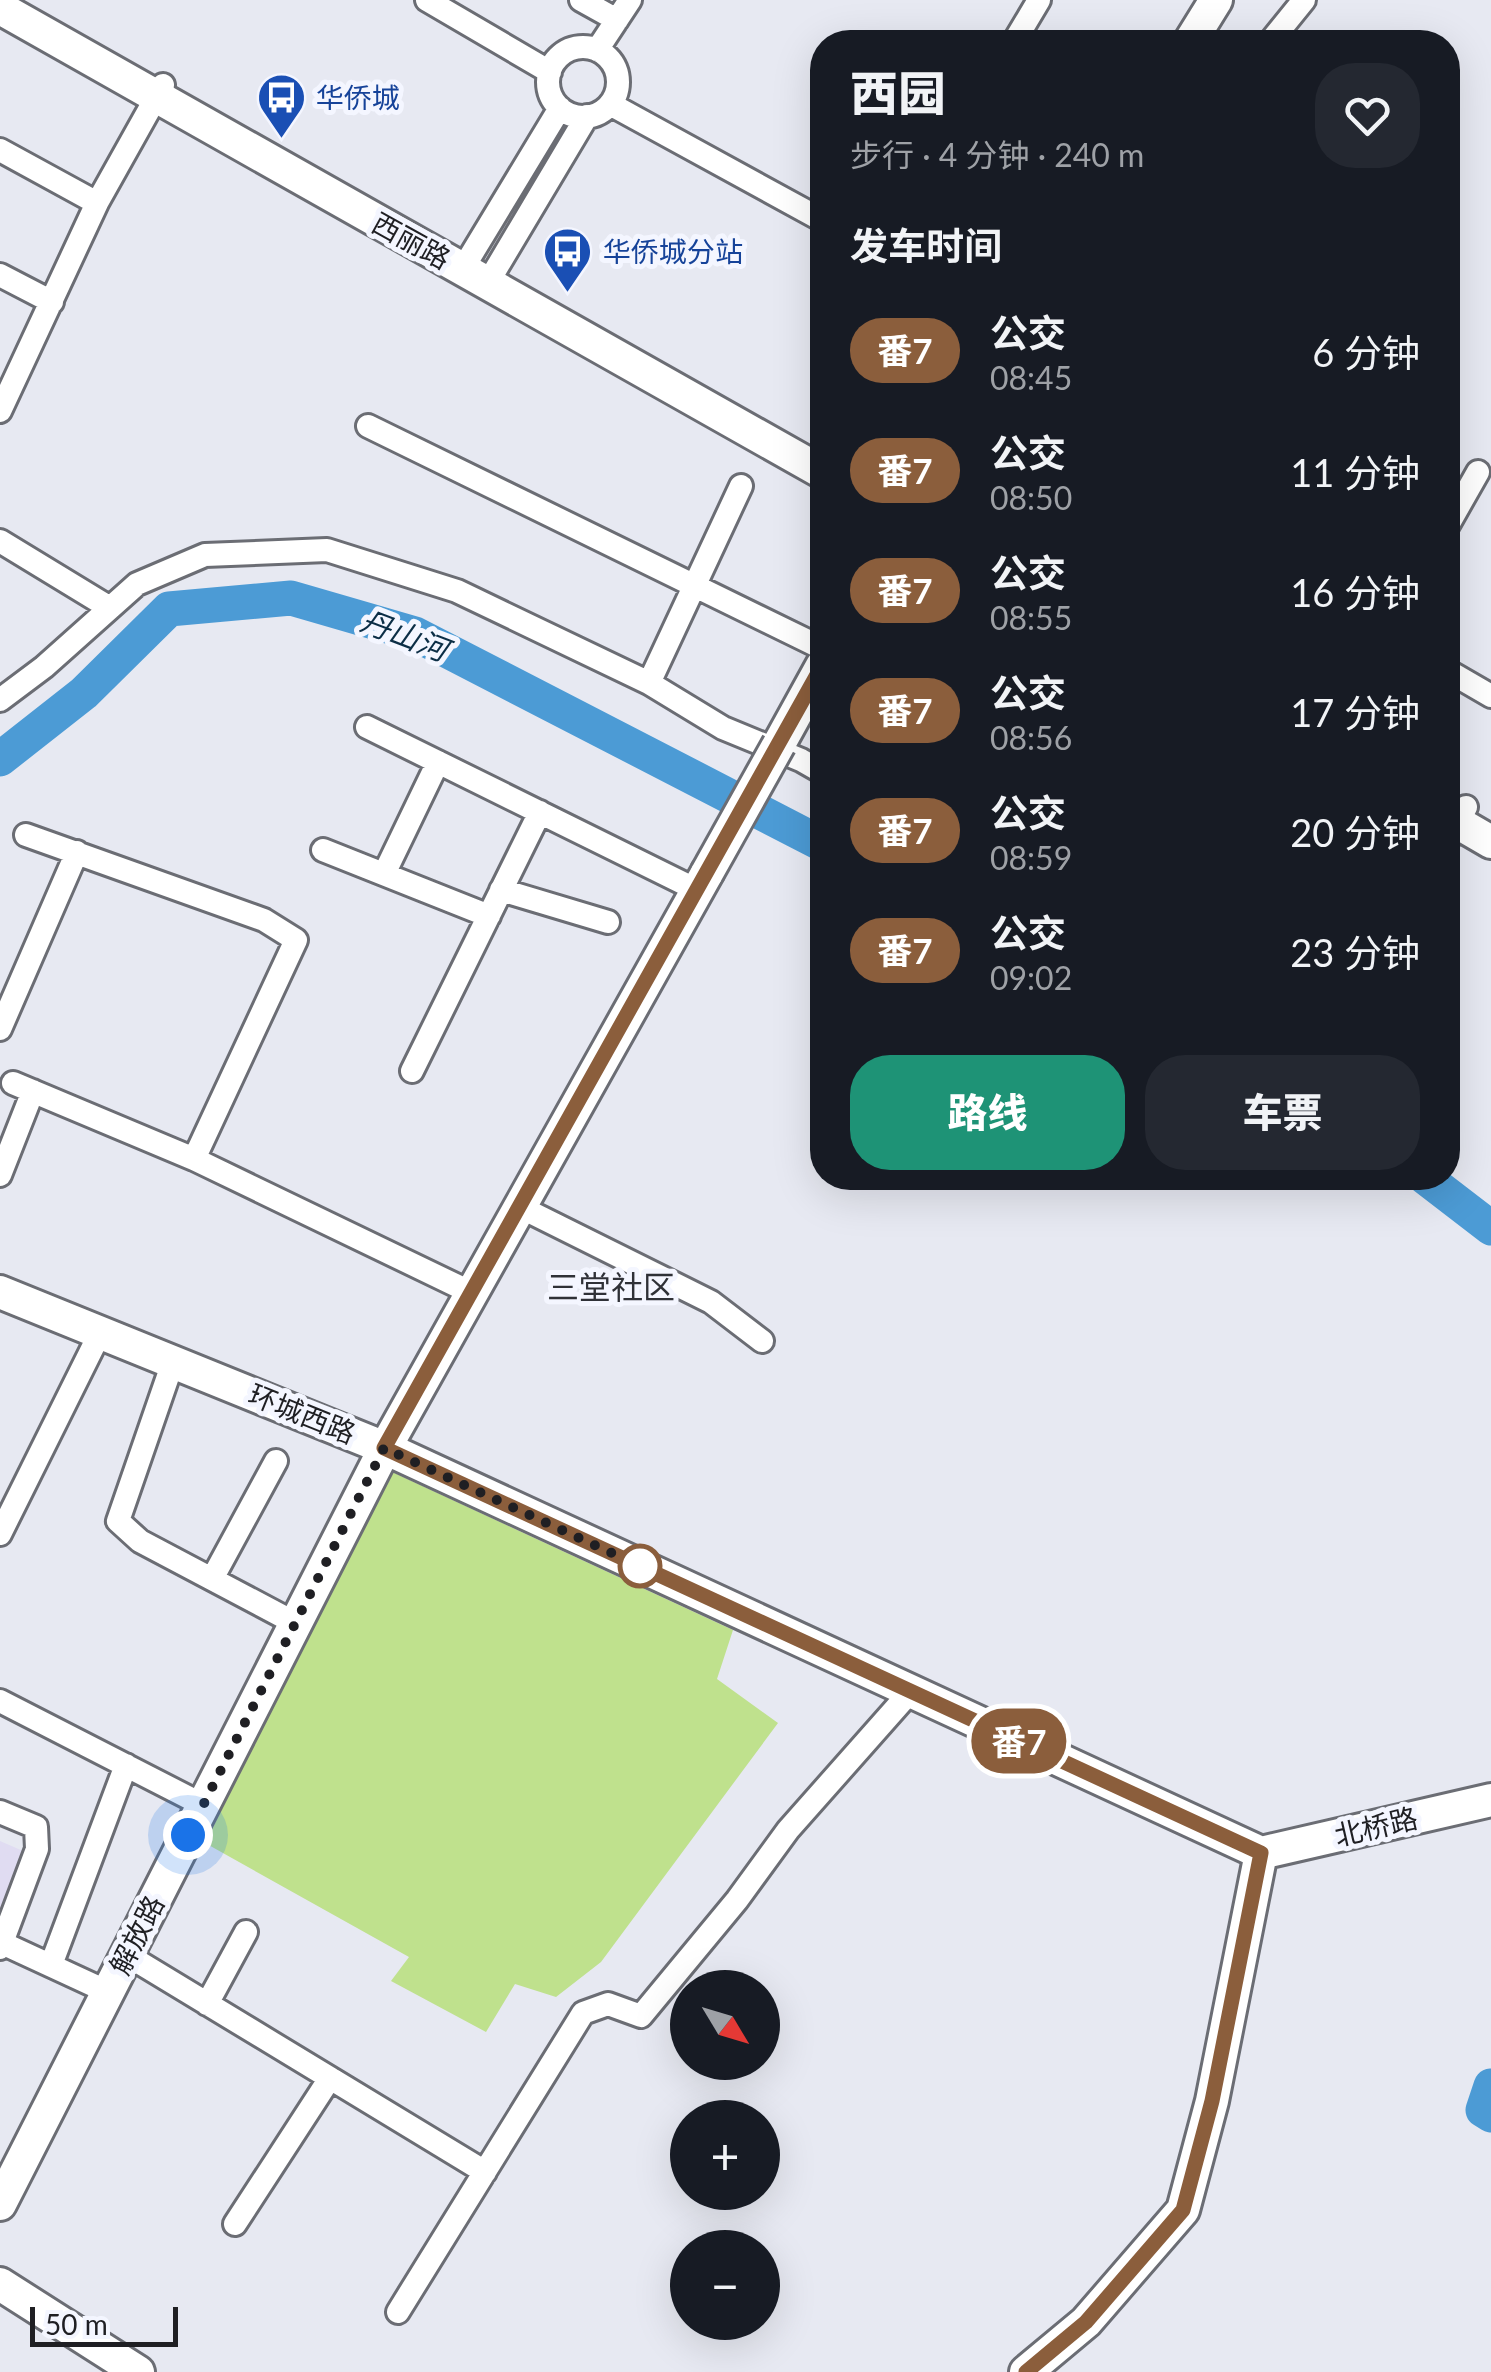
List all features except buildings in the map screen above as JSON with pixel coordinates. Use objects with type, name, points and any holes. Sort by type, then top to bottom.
[{"type":"street","name":"西丽路","points":[[17,0],[160,91]]},
{"type":"street","points":[[428,0],[550,72]]},
{"type":"street","points":[[581,0],[616,20]]},
{"type":"street","points":[[597,50],[630,0]]},
{"type":"street","points":[[1010,0],[1036,6],[1021,30]]},
{"type":"street","points":[[1197,30],[1216,0]]},
{"type":"street","points":[[1280,30],[1304,0]]},
{"type":"street","name":"西丽路","points":[[0,8],[160,91],[479,270],[810,465]]},
{"type":"street","points":[[479,270],[587,116],[610,104],[618,87],[616,69],[597,50],[568,50],[550,72],[550,92],[560,108],[573,115],[587,116]]},
{"type":"street","points":[[0,411],[5,384],[52,302],[97,203],[160,91]]},
{"type":"street","points":[[610,104],[810,213]]},
{"type":"street","points":[[479,270],[560,108]]},
{"type":"street","points":[[0,150],[97,203]]},
{"type":"street","name":"西丽路","points":[[479,270],[810,445]]},
{"type":"street","points":[[0,275],[52,302]]},
{"type":"street","points":[[368,426],[810,642]]},
{"type":"street","points":[[1460,504],[1478,472]]},
{"type":"street","points":[[649,683],[741,486]]},
{"type":"street","points":[[0,542],[110,608]]},
{"type":"street","points":[[0,700],[44,668],[136,584],[205,555],[328,550],[457,590],[649,683],[722,728],[810,765]]},
{"type":"street","points":[[1460,678],[1491,696]]},
{"type":"street","name":"解放路","points":[[0,2204],[384,1448],[810,688]]},
{"type":"street","points":[[368,727],[540,812],[702,882]]},
{"type":"street","points":[[384,874],[438,762]]},
{"type":"street","points":[[412,1070],[540,812]]},
{"type":"street","points":[[1460,818],[1491,842]]},
{"type":"street","points":[[26,835],[264,920],[296,940],[194,1159]]},
{"type":"street","points":[[323,850],[489,916]]},
{"type":"street","points":[[0,1029],[77,852]]},
{"type":"street","points":[[501,890],[608,922]]},
{"type":"street","points":[[0,1174],[23,1087],[194,1159],[472,1293]]},
{"type":"street","points":[[520,1207],[711,1302],[762,1341]]},
{"type":"street","name":"环城西路","points":[[0,1292],[384,1448],[1261,1853]]},
{"type":"street","points":[[0,1534],[100,1333]]},
{"type":"street","points":[[173,1362],[118,1521],[140,1541],[295,1623]]},
{"type":"street","points":[[212,1579],[276,1461]]},
{"type":"street","points":[[398,2312],[583,2013],[608,2004],[642,2016],[737,1900],[788,1830],[911,1691]]},
{"type":"street","points":[[0,1701],[203,1805]]},
{"type":"street","points":[[51,1965],[126,1766]]},
{"type":"street","name":"北桥路","points":[[1261,1853],[1491,1800]]},
{"type":"street","points":[[0,1812],[36,1827],[36,1849],[1,1945],[108,1992]]},
{"type":"street","points":[[1026,2372],[1086,2322],[1183,2210],[1212,2101],[1261,1853]]},
{"type":"street","points":[[207,2004],[246,1932]]},
{"type":"street","points":[[127,1955],[485,2172]]},
{"type":"street","points":[[235,2224],[330,2078]]},
{"type":"street","points":[[0,2284],[138,2372]]},
{"type":"shaded area","points":[[0,1841],[30,1854],[0,1920]]},
{"type":"green space","points":[[390,1471],[733,1630],[717,1679],[778,1723],[601,1962],[556,1997],[515,1984],[486,2032],[391,1981],[409,1957],[205,1843]]},
{"type":"waterway","name":"丹山河","points":[[0,759],[84,693],[169,609],[291,598],[415,634],[810,838]]},
{"type":"waterway","name":"丹山河","points":[[1442,1190],[1491,1228]]},
{"type":"waterway","name":"丹山河","points":[[1491,2086],[1483,2110],[1491,2115]]},
{"type":"bus line","name":"番7","points":[[810,687],[384,1448],[1261,1853],[1212,2101],[1183,2210],[1086,2322],[1026,2372]]},
{"type":"place","name":"华侨城","points":[[281,140]]},
{"type":"place","name":"华侨城分站","points":[[568,294]]},
{"type":"district","name":"三堂社区","points":[[611,1288]]},
{"type":"route","points":[[188,1835],[384,1448],[640,1566]]}]
